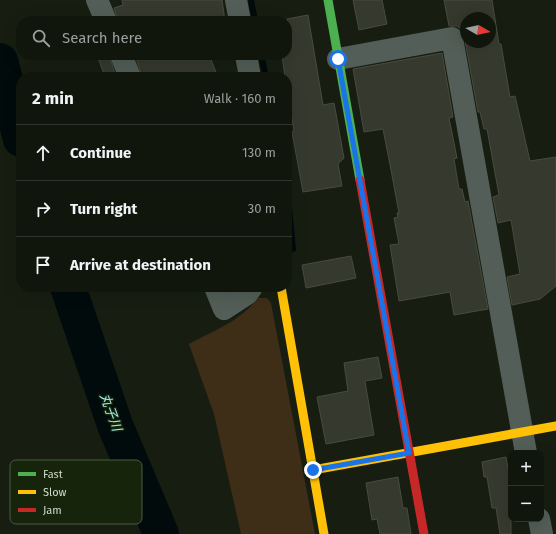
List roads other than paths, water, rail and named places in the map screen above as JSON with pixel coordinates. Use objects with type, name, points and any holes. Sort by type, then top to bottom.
[{"type":"street","points":[[97,0],[104,16]]},
{"type":"street","points":[[236,0],[239,16]]},
{"type":"street","points":[[328,0],[424,534]]},
{"type":"street","points":[[338,59],[452,38],[524,443]]},
{"type":"street","points":[[123,60],[128,72]]},
{"type":"street","points":[[247,60],[249,72]]},
{"type":"street","points":[[216,292],[224,309],[248,292]]},
{"type":"street","points":[[282,292],[324,534]]},
{"type":"street","points":[[313,470],[409,453],[524,443],[556,426]]},
{"type":"street","points":[[540,522],[542,534]]},
{"type":"waterway","points":[[251,0],[254,16]]},
{"type":"waterway","points":[[262,60],[265,72]]},
{"type":"waterway","name":"丸子川","points":[[0,61],[16,120]]},
{"type":"waterway","points":[[292,238],[293,249]]},
{"type":"waterway","name":"丸子川","points":[[70,292],[115,425],[130,460]]},
{"type":"waterway","name":"丸子川","points":[[142,489],[161,534]]}]
